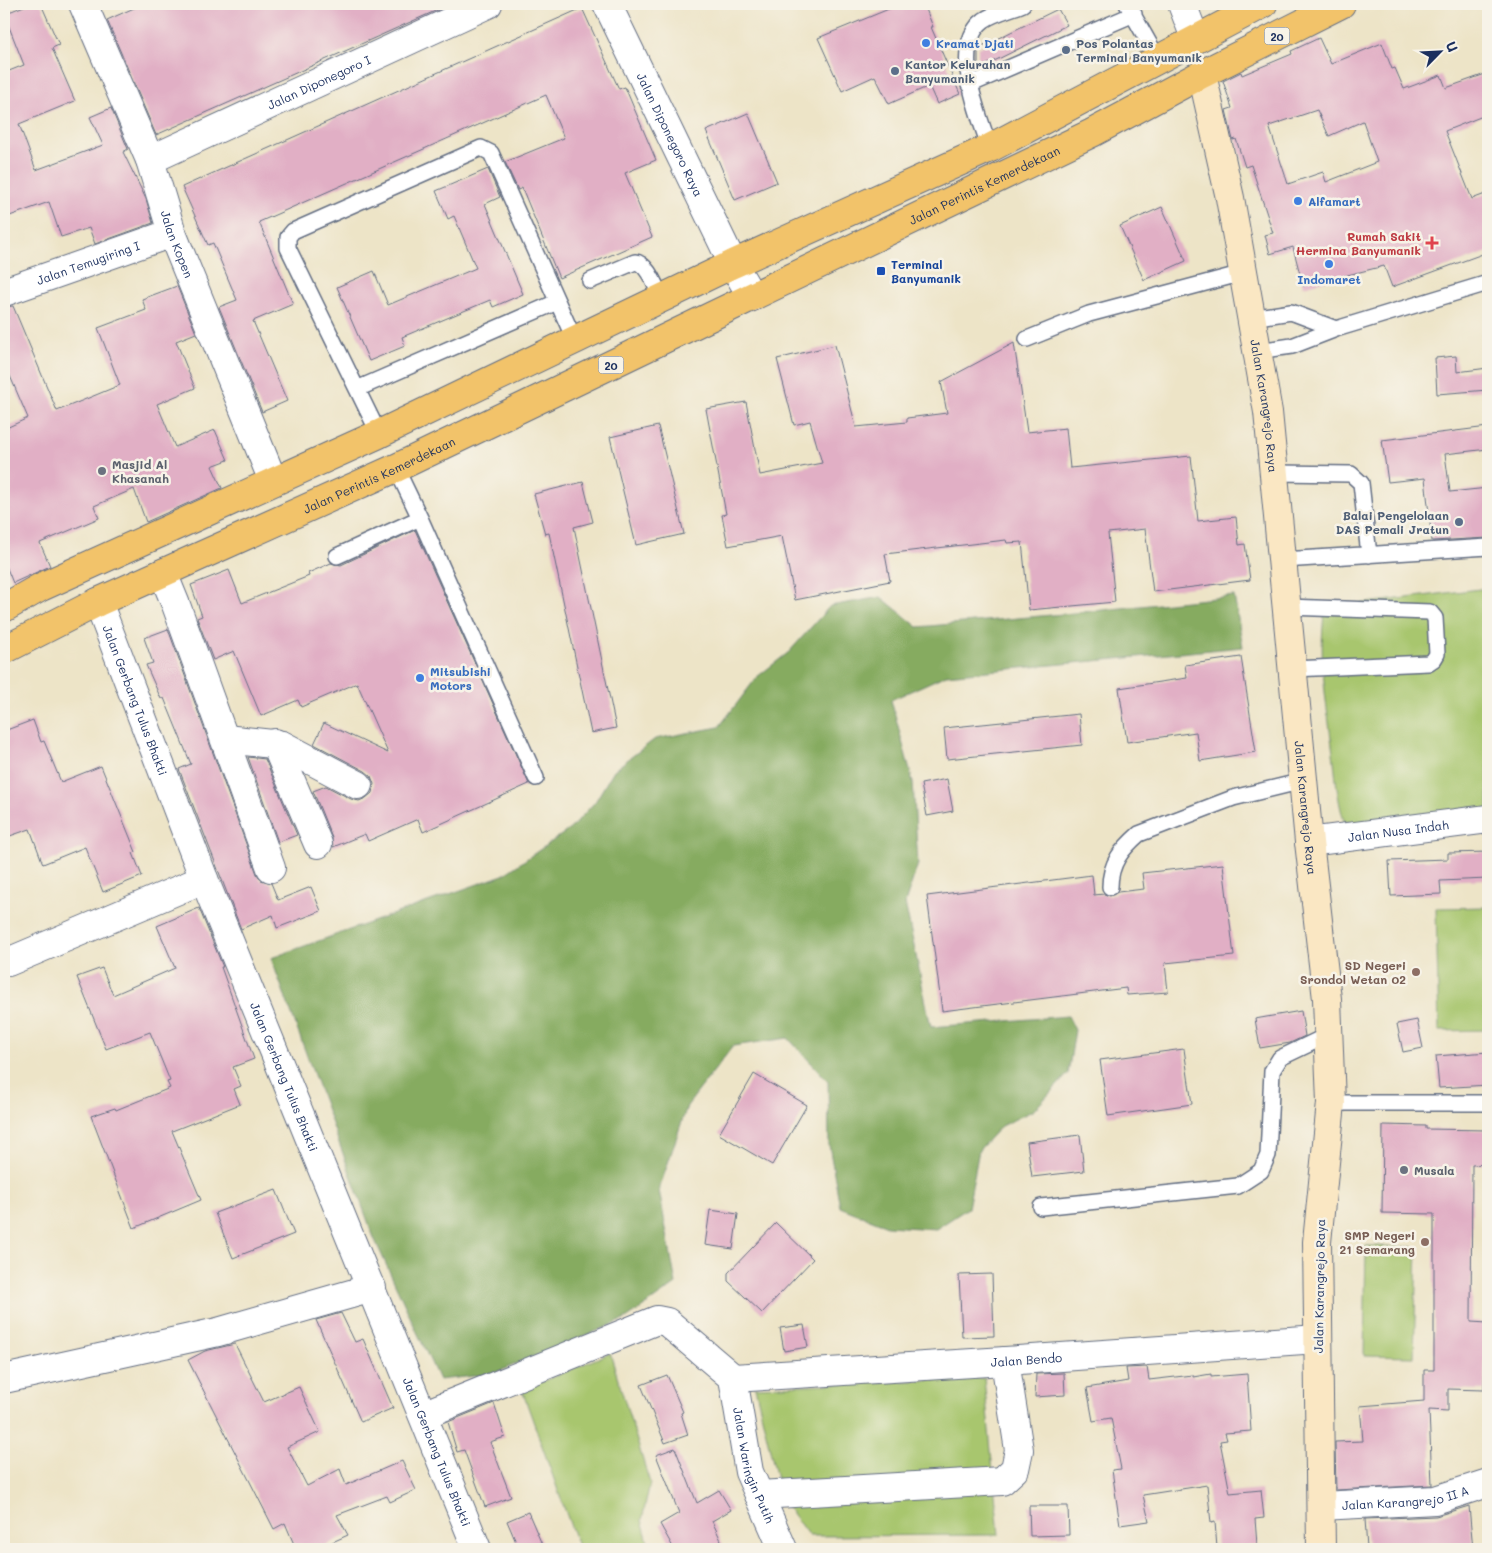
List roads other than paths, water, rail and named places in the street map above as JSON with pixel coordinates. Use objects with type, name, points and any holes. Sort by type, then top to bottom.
[{"type":"highway","points":[[4,608],[41,587],[379,434],[733,264],[990,148],[1195,38],[1264,4]]},
{"type":"highway","name":"20","points":[[1207,71],[1341,4]]},
{"type":"highway","name":"Jalan Perintis Kemerdekaan","points":[[4,650],[98,602],[396,468],[752,297],[1092,133],[1207,71]]},
{"type":"highway","points":[[379,434],[396,468]]},
{"type":"main road","name":"Jalan Karangrejo Raya","points":[[1207,71],[1268,412],[1309,842],[1327,999],[1331,1103],[1317,1242],[1321,1549]]},
{"type":"street","name":"Jalan Kopen","points":[[83,4],[150,160],[172,233],[273,481]]},
{"type":"street","name":"Jalan Diponegoro I","points":[[150,160],[488,4]]},
{"type":"street","name":"Jalan Diponegoro Raya","points":[[607,4],[733,264]]},
{"type":"street","points":[[1182,4],[1195,38]]},
{"type":"street","name":"Jalan Temugiring I","points":[[4,292],[172,233]]},
{"type":"street","points":[[733,264],[752,297]]},
{"type":"street","points":[[162,574],[176,605],[271,868]]},
{"type":"street","name":"Jalan Gerbang Tulus Bhakti","points":[[98,602],[204,880],[477,1549]]},
{"type":"street","points":[[225,739],[275,743],[315,761],[358,785]]},
{"type":"street","points":[[275,743],[318,844]]},
{"type":"street","name":"Jalan Nusa Indah","points":[[1309,842],[1488,819]]},
{"type":"street","points":[[8,962],[204,880]]},
{"type":"street","points":[[4,1379],[218,1332],[372,1288]]},
{"type":"street","points":[[423,1416],[657,1320],[667,1322],[733,1378]]},
{"type":"street","name":"Jalan Bendo","points":[[733,1378],[1318,1339]]},
{"type":"street","points":[[758,1495],[1002,1481],[1015,1469],[1019,1450],[1005,1361]]},
{"type":"street","name":"Jalan Waringin Putih","points":[[733,1378],[749,1472],[783,1549]]},
{"type":"street","name":"Jalan Karangrejo II A","points":[[1320,1506],[1435,1500],[1488,1483]]},
{"type":"lane","points":[[990,148],[969,85],[969,49],[973,32],[984,20],[1023,4]]},
{"type":"lane","points":[[969,85],[1130,9],[1158,59]]},
{"type":"lane","points":[[379,434],[288,248],[288,237],[293,232],[475,149],[481,148],[491,153],[556,302],[575,340]]},
{"type":"lane","points":[[590,281],[639,262],[645,267],[662,299]]},
{"type":"lane","points":[[1027,339],[1089,314],[1243,273]]},
{"type":"lane","points":[[1257,351],[1292,346],[1336,329],[1488,283]]},
{"type":"lane","points":[[358,389],[556,302]]},
{"type":"lane","points":[[1251,318],[1291,312],[1336,329]]},
{"type":"lane","points":[[396,468],[536,778]]},
{"type":"lane","points":[[1275,473],[1351,474],[1357,477],[1361,483],[1369,555]]},
{"type":"lane","points":[[337,556],[420,518]]},
{"type":"lane","points":[[1283,560],[1488,547]]},
{"type":"lane","points":[[1287,607],[1430,612],[1435,618],[1437,654],[1428,663],[1293,669]]},
{"type":"lane","points":[[1110,887],[1112,865],[1127,845],[1139,834],[1233,798],[1304,781]]},
{"type":"lane","points":[[1041,1207],[1238,1186],[1261,1171],[1268,1155],[1272,1071],[1280,1058],[1328,1035]]},
{"type":"lane","points":[[1331,1103],[1488,1103]]},
{"type":"place","name":"Kramat Djati","points":[[926,43]]},
{"type":"place","name":"Pos Polantas Terminal Banyumanik","points":[[1066,50]]},
{"type":"place","name":"Kantor Kelurahan Banyumanik","points":[[895,71]]},
{"type":"place","name":"Alfamart","points":[[1298,201]]},
{"type":"place","name":"Rumah Sakit Hermina Banyumanik","points":[[1432,243]]},
{"type":"place","name":"Indomaret","points":[[1329,264]]},
{"type":"place","name":"Terminal Banyumanik","points":[[881,271]]},
{"type":"place","name":"Masjid Al Khasanah","points":[[102,471]]},
{"type":"place","name":"Balai Pengelolaan DAS Pemali Jratun","points":[[1459,522]]},
{"type":"place","name":"Mitsubishi Motors","points":[[420,678]]},
{"type":"place","name":"SD Negeri Srondol Wetan 02","points":[[1416,972]]},
{"type":"place","name":"Musala","points":[[1404,1170]]},
{"type":"place","name":"SMP Negeri 21 Semarang","points":[[1425,1242]]}]
